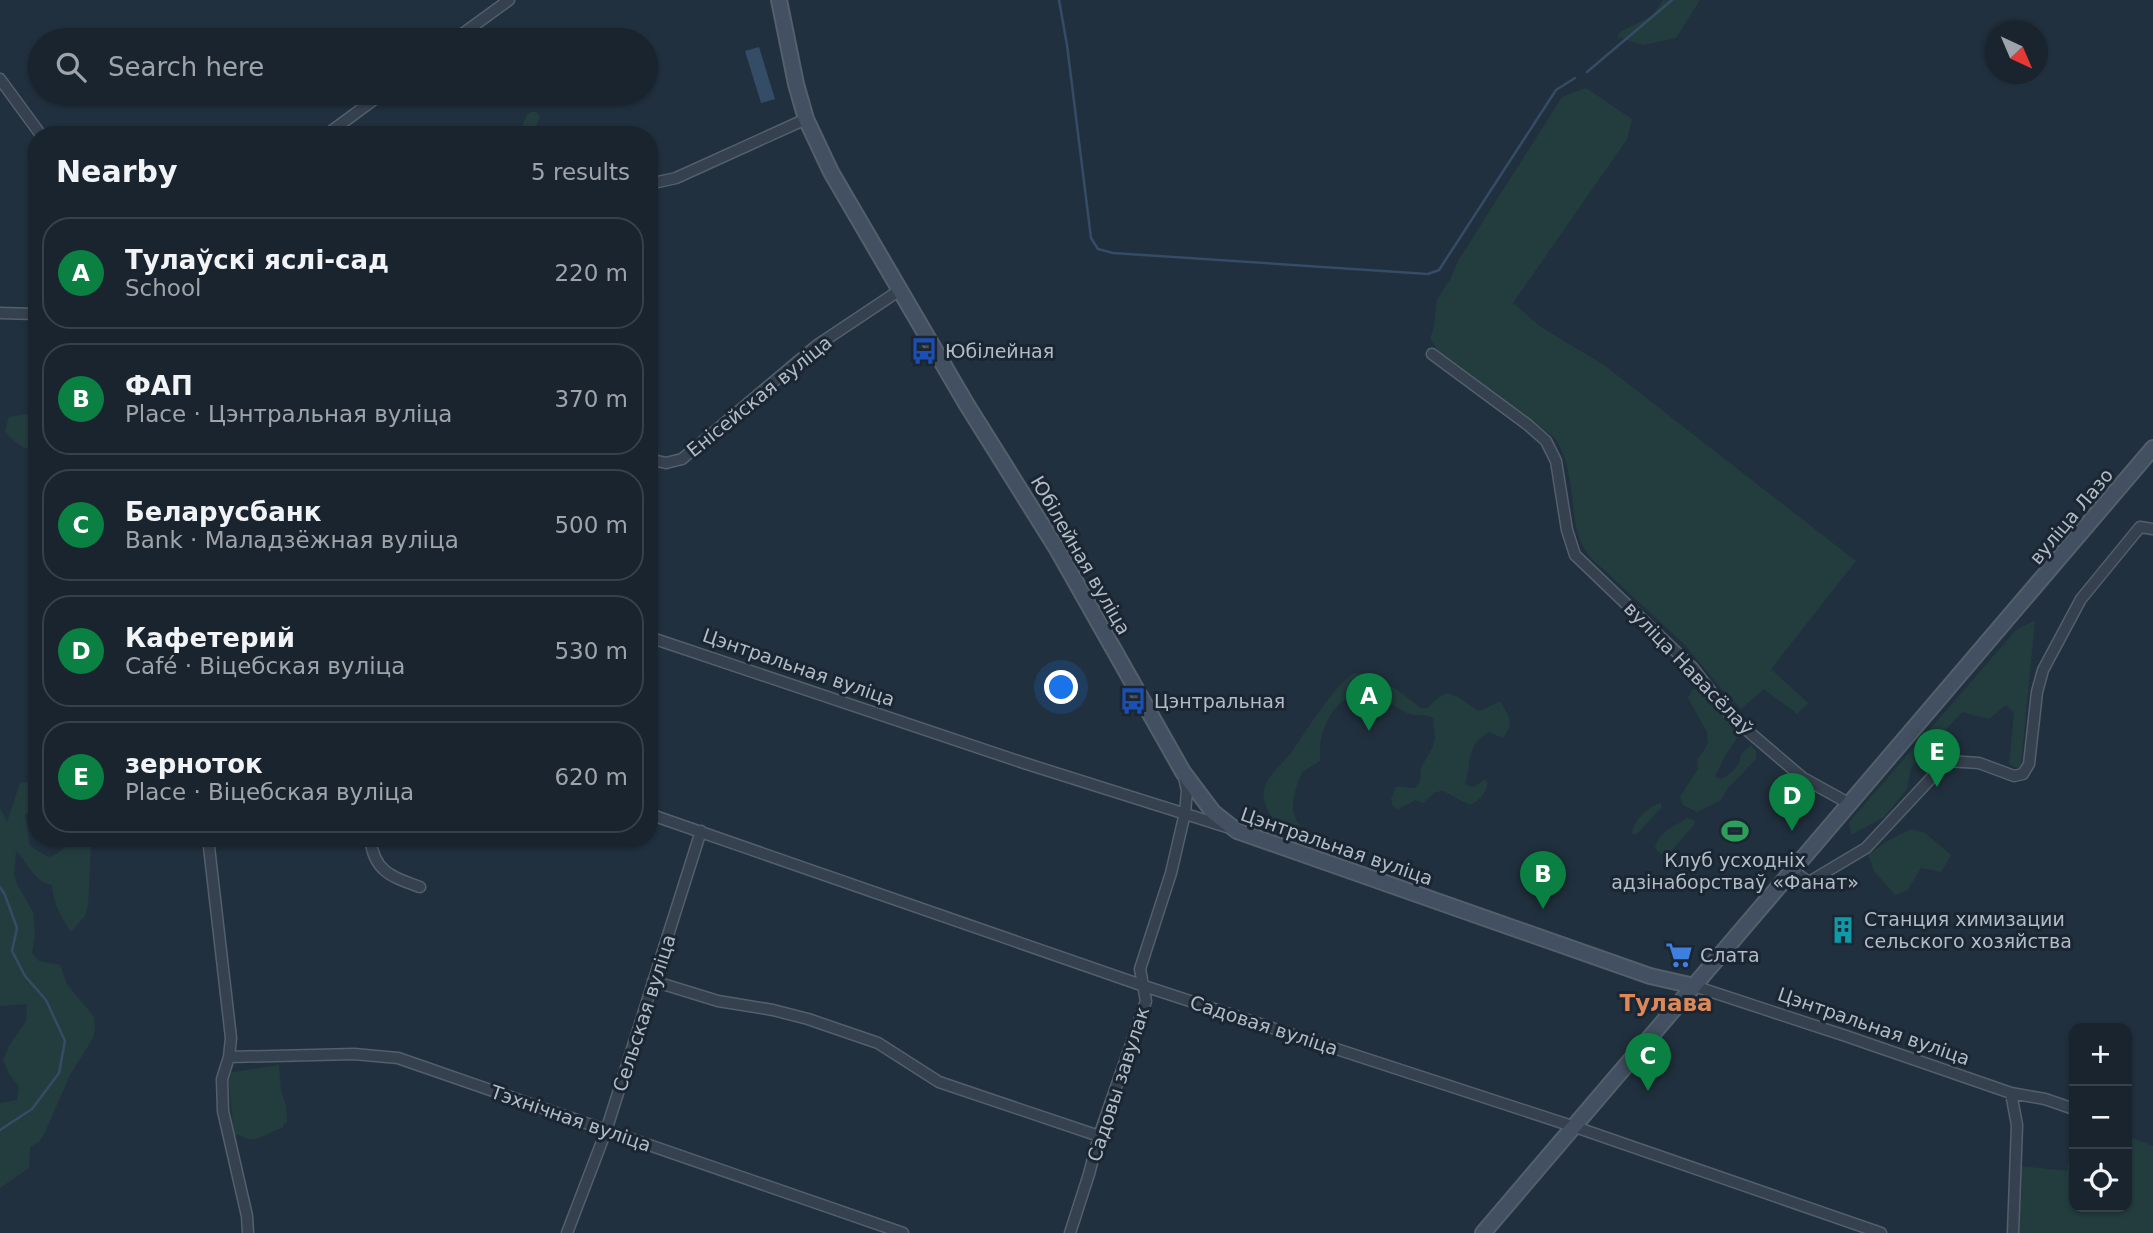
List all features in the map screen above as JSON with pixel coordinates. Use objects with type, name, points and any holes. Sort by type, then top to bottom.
[{"type":"main road","name":"Юбілейная вуліца","points":[[779,0],[806,119],[831,172],[967,404],[1057,549],[1183,772],[1213,813],[1237,831]]},
{"type":"main road","name":"вуліца Лазо","points":[[1483,1233],[2153,448]]},
{"type":"main road","name":"Цэнтральная вуліца","points":[[1237,831],[1650,976],[1694,986]]},
{"type":"street","points":[[470,28],[509,0]]},
{"type":"street","points":[[0,79],[34,126]]},
{"type":"street","points":[[338,126],[367,105]]},
{"type":"street","points":[[658,182],[676,178],[806,119]]},
{"type":"street","name":"Енісейская вуліца","points":[[658,461],[666,463],[681,460],[816,346],[900,290]]},
{"type":"street","points":[[0,313],[28,314]]},
{"type":"street","name":"вуліца Навасёлаў","points":[[1432,354],[1546,441],[1556,461],[1567,530],[1575,555],[1693,668],[1735,720],[1803,779],[1850,804]]},
{"type":"street","points":[[1793,871],[1809,882],[1866,848],[1947,761],[1979,763],[2014,776],[2023,774],[2029,764],[2037,692],[2043,670],[2081,599],[2140,527],[2153,529]]},
{"type":"street","name":"Цэнтральная вуліца","points":[[658,640],[1024,763],[1237,831]]},
{"type":"street","name":"Садовы завулак","points":[[1070,1233],[1099,1136],[1146,1001],[1140,969],[1171,873],[1185,813],[1187,791],[1183,772]]},
{"type":"street","name":"Садовая вуліца","points":[[658,817],[1144,986],[1573,1127],[1881,1233]]},
{"type":"street","name":"Сельская вуліца","points":[[567,1233],[606,1131],[701,831]]},
{"type":"street","points":[[209,847],[231,1038],[229,1057],[222,1079],[223,1111],[247,1216],[248,1233]]},
{"type":"street","points":[[371,847],[380,866],[390,876],[420,887]]},
{"type":"street","points":[[653,981],[718,1001],[808,1019],[877,1043],[939,1082],[1099,1136]]},
{"type":"street","name":"Цэнтральная вуліца","points":[[1694,986],[2011,1093],[2069,1106]]},
{"type":"street","name":"Тэхнічная вуліца","points":[[229,1057],[354,1054],[398,1058],[904,1233]]},
{"type":"street","points":[[2011,1093],[2017,1125],[2013,1233]]},
{"type":"green space","points":[[1663,0],[1700,0],[1676,38],[1644,45],[1617,37],[1620,32],[1652,16]]},
{"type":"green space","points":[[1586,88],[1632,119],[1627,139],[1513,303],[1541,327],[1604,365],[1856,561],[1771,669],[1808,703],[1797,714],[1764,689],[1741,709],[1685,645],[1590,557],[1579,537],[1567,467],[1556,439],[1438,350],[1430,339],[1437,299],[1450,280],[1458,261],[1562,97]]},
{"type":"green space","points":[[537,112],[540,117],[536,126],[522,126],[527,114]]},
{"type":"green space","points":[[28,415],[28,448],[5,431],[9,417]]},
{"type":"green space","points":[[1045,488],[1066,516],[1061,524],[1039,496],[1040,491]]},
{"type":"green space","points":[[2035,620],[2021,764],[2018,769],[2009,764],[2014,713],[2006,705],[1989,719],[1962,712],[1911,768],[1907,789],[1884,817],[1851,835],[1849,822],[2016,630]]},
{"type":"green space","points":[[1354,673],[1382,681],[1421,708],[1427,708],[1447,693],[1478,711],[1501,702],[1510,720],[1507,733],[1503,738],[1489,732],[1476,742],[1471,754],[1465,782],[1474,787],[1485,779],[1488,783],[1479,799],[1470,805],[1443,791],[1435,792],[1423,803],[1415,800],[1399,809],[1393,807],[1391,799],[1396,787],[1415,788],[1420,781],[1421,768],[1435,738],[1433,718],[1410,714],[1373,695],[1353,695],[1332,712],[1321,739],[1320,761],[1302,772],[1293,806],[1300,825],[1298,830],[1287,830],[1277,823],[1264,801],[1266,783],[1330,697]]},
{"type":"green space","points":[[1702,688],[1736,724],[1739,735],[1715,776],[1721,779],[1732,772],[1739,763],[1741,754],[1751,745],[1756,751],[1756,759],[1728,788],[1721,800],[1697,812],[1683,805],[1680,797],[1698,769],[1697,760],[1708,744],[1707,732],[1688,698],[1692,690]]},
{"type":"green space","points":[[28,781],[28,813],[25,815],[28,847],[48,857],[66,847],[91,847],[88,906],[85,916],[71,932],[58,910],[52,885],[40,880],[16,851],[14,874],[33,912],[35,933],[32,953],[39,961],[60,965],[67,984],[94,1017],[95,1027],[93,1038],[70,1075],[45,1132],[40,1141],[30,1147],[29,1168],[0,1188],[0,1103],[17,1100],[19,1086],[9,1074],[3,1060],[26,1021],[27,1004],[0,1006],[0,808],[7,822],[20,783]]},
{"type":"green space","points":[[1661,803],[1661,808],[1636,835],[1632,834],[1642,815]]},
{"type":"green space","points":[[1687,818],[1694,820],[1695,824],[1672,850],[1661,854],[1655,848],[1660,837]]},
{"type":"green space","points":[[1911,829],[1925,833],[1951,855],[1941,872],[1921,868],[1907,891],[1895,895],[1874,871],[1868,855],[1887,841]]},
{"type":"green space","points":[[279,1065],[287,1122],[283,1128],[257,1139],[234,1136],[228,1073]]},
{"type":"green space","points":[[2132,1138],[2153,1146],[2153,1233],[2018,1233],[2021,1166],[2067,1171],[2069,1156],[2069,1212],[2132,1212]]},
{"type":"water","points":[[759,47],[775,99],[761,103],[745,51]]},
{"type":"waterway","points":[[1059,0],[1091,238],[1098,249],[1113,253],[1428,274],[1439,270],[1556,90],[1575,78]]},
{"type":"waterway","points":[[1587,72],[1672,0]]},
{"type":"waterway","points":[[0,887],[17,928],[12,951],[25,976],[46,1000],[65,1041],[59,1073],[32,1109],[0,1130]]},
{"type":"place","name":"Юбілейная","points":[[924,351]]},
{"type":"place","name":"Цэнтральная","points":[[1133,701]]},
{"type":"place","name":"Тулаўскі яслі-сад","points":[[1369,731]]},
{"type":"place","name":"зерноток","points":[[1937,787]]},
{"type":"place","name":"Клуб усходніх адзінаборстваў «Фанат»","points":[[1735,831]]},
{"type":"place","name":"Кафетерий","points":[[1792,831]]},
{"type":"place","name":"ФАП","points":[[1543,909]]},
{"type":"place","name":"Станция химизации сельского хозяйства","points":[[1843,930]]},
{"type":"place","name":"Слата","points":[[1679,955]]},
{"type":"place","name":"Беларусбанк","points":[[1648,1091]]},
{"type":"district","name":"Тулава","points":[[1666,1003]]}]
